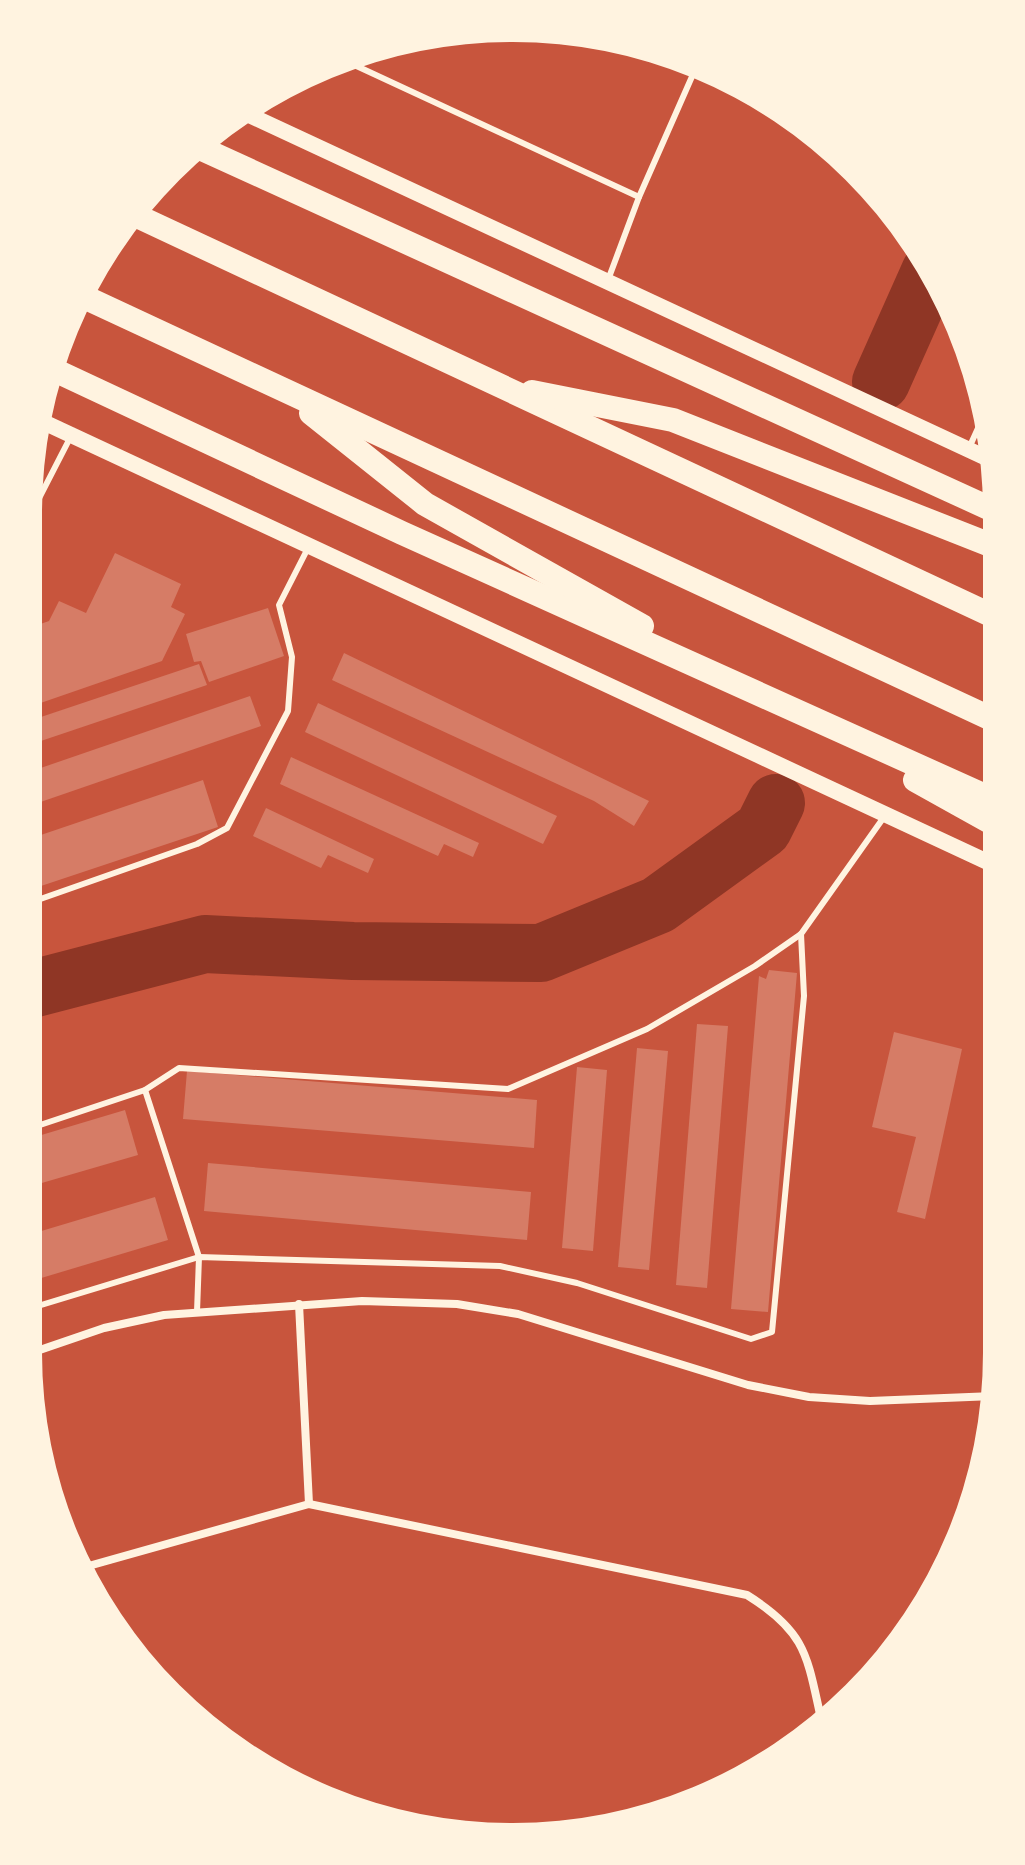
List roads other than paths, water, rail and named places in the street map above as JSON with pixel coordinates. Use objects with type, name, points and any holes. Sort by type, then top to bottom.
[{"type":"highway","points":[[210,152],[983,505]]},
{"type":"highway","points":[[144,220],[983,611]]},
{"type":"highway","points":[[93,301],[983,715]]},
{"type":"highway","points":[[63,374],[417,540],[983,795]]},
{"type":"highway","points":[[490,383],[673,420],[983,542]]},
{"type":"highway","points":[[278,387],[425,504],[983,818]]},
{"type":"main road","points":[[256,118],[979,454]]},
{"type":"main road","points":[[50,425],[983,860]]},
{"type":"street","points":[[299,1304],[309,1504]]},
{"type":"street","points":[[42,1349],[104,1328],[197,1312],[299,1304],[457,1304],[518,1314],[748,1385],[809,1397],[870,1401],[981,1397]]},
{"type":"street","points":[[93,1565],[309,1504],[747,1595],[775,1613],[805,1650],[819,1709]]},
{"type":"lane","points":[[360,67],[639,197]]},
{"type":"lane","points":[[608,281],[639,197],[692,77]]},
{"type":"lane","points":[[968,449],[976,432]]},
{"type":"lane","points":[[43,488],[71,435]]},
{"type":"lane","points":[[42,898],[197,844],[227,828],[288,711],[292,657],[279,605],[310,545]]},
{"type":"lane","points":[[42,1124],[145,1090],[179,1068],[508,1089],[647,1029],[755,966],[801,934],[886,814]]},
{"type":"lane","points":[[42,1305],[199,1257],[500,1266],[577,1283],[751,1339],[772,1332],[804,996],[801,934]]},
{"type":"lane","points":[[145,1090],[199,1257],[197,1312]]},
{"type":"waterway","points":[[881,382],[924,285]]},
{"type":"waterway","points":[[42,986],[205,944],[353,951],[541,953],[658,905],[763,829],[776,803]]}]
